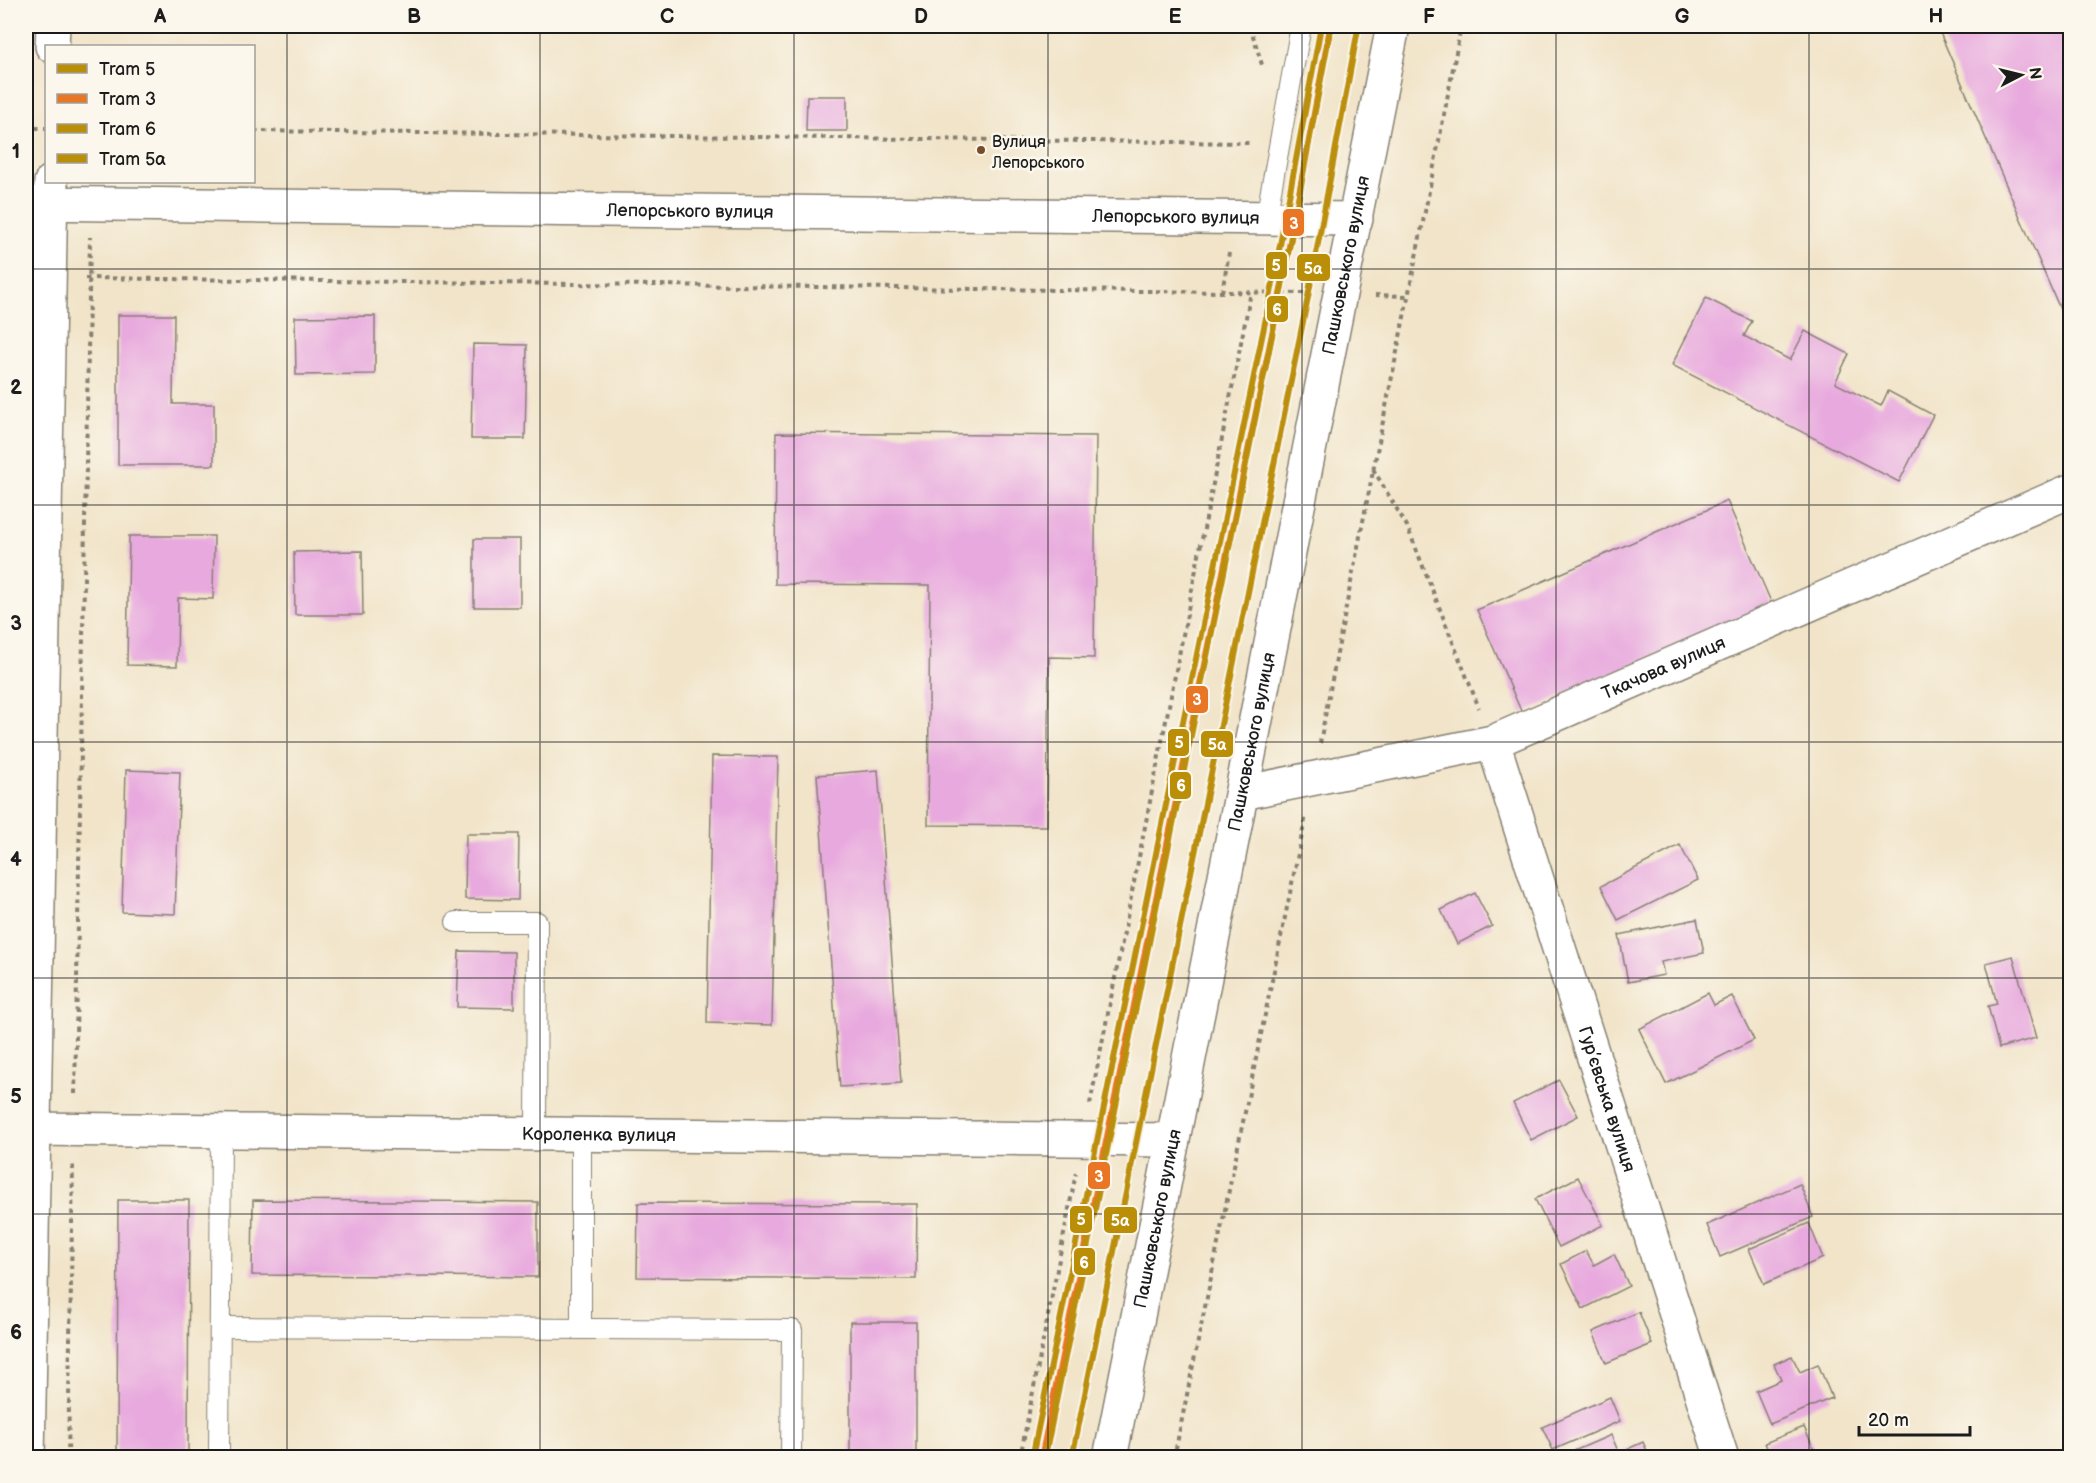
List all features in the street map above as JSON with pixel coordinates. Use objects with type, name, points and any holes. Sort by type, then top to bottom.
[{"type":"main road","points":[[52,45],[53,26]]},
{"type":"main road","name":"Пашковського вулиця","points":[[1110,1458],[1393,26]]},
{"type":"main road","points":[[28,1458],[42,196]]},
{"type":"main road","name":"Лепорського вулиця","points":[[42,196],[1356,219]]},
{"type":"main road","name":"Ткачова вулиця","points":[[1242,793],[1493,742],[2070,491]]},
{"type":"main road","name":"Гур’євська вулиця","points":[[1493,742],[1722,1458]]},
{"type":"main road","name":"Короленка вулиця","points":[[30,1129],[1173,1140]]},
{"type":"lane","points":[[1266,218],[1301,26]]},
{"type":"lane","points":[[456,922],[537,922],[536,1134]]},
{"type":"lane","points":[[219,1458],[221,1130]]},
{"type":"lane","points":[[581,1134],[581,1329]]},
{"type":"lane","points":[[220,1327],[792,1330],[791,1458]]},
{"type":"path","points":[[1250,26],[1264,69]]},
{"type":"path","points":[[26,128],[45,128]]},
{"type":"path","points":[[255,131],[1250,143]]},
{"type":"path","points":[[68,1458],[89,278],[1341,294]]},
{"type":"path","points":[[1020,1458],[1251,292]]},
{"type":"path","points":[[1372,468],[1407,526],[1493,742]]},
{"type":"building","points":[[1937,26],[2070,26],[2070,332]]},
{"type":"building","points":[[807,96],[847,96],[847,131],[806,131]]},
{"type":"building","points":[[1706,298],[1752,321],[1744,336],[1790,360],[1805,331],[1849,354],[1835,383],[1881,406],[1888,391],[1933,415],[1899,482],[1672,365]]},
{"type":"building","points":[[118,315],[174,315],[173,404],[214,404],[214,465],[118,465]]},
{"type":"building","points":[[375,316],[375,374],[296,375],[295,317]]},
{"type":"building","points":[[473,344],[527,345],[525,439],[471,439]]},
{"type":"building","points":[[776,433],[1096,436],[1094,658],[1049,657],[1047,826],[928,825],[930,585],[775,584]]},
{"type":"building","points":[[1727,501],[1772,604],[1522,713],[1477,610]]},
{"type":"building","points":[[129,536],[214,536],[213,599],[178,598],[177,666],[127,665]]},
{"type":"building","points":[[474,539],[520,539],[520,607],[474,607]]},
{"type":"building","points":[[362,551],[363,615],[295,615],[294,552]]},
{"type":"building","points":[[712,756],[778,757],[772,1025],[707,1023]]},
{"type":"building","points":[[126,770],[180,772],[175,914],[122,912]]},
{"type":"building","points":[[878,770],[901,1083],[840,1087],[817,775]]},
{"type":"building","points":[[466,834],[519,834],[518,900],[465,899]]},
{"type":"building","points":[[1680,845],[1698,880],[1618,920],[1601,886]]},
{"type":"building","points":[[1475,893],[1492,926],[1457,944],[1441,910]]},
{"type":"building","points":[[1697,919],[1704,953],[1661,962],[1664,975],[1628,982],[1619,935]]},
{"type":"building","points":[[459,951],[514,952],[514,1008],[457,1007]]},
{"type":"building","points":[[2013,956],[2036,1038],[1999,1048],[1988,1006],[1997,1004],[1986,963]]},
{"type":"building","points":[[1708,993],[1714,1005],[1732,996],[1754,1040],[1666,1084],[1639,1029]]},
{"type":"building","points":[[1559,1080],[1578,1116],[1531,1140],[1513,1103]]},
{"type":"building","points":[[1578,1177],[1603,1225],[1559,1247],[1535,1199]]},
{"type":"building","points":[[1800,1184],[1813,1217],[1720,1257],[1707,1225]]},
{"type":"building","points":[[118,1200],[189,1200],[188,1458],[117,1458]]},
{"type":"building","points":[[253,1200],[538,1202],[538,1277],[252,1275]]},
{"type":"building","points":[[638,1203],[917,1204],[916,1279],[637,1277]]},
{"type":"building","points":[[1809,1223],[1823,1258],[1764,1284],[1749,1249]]},
{"type":"building","points":[[1586,1251],[1594,1265],[1614,1254],[1629,1286],[1583,1309],[1561,1264]]},
{"type":"building","points":[[1639,1312],[1652,1344],[1606,1363],[1593,1332]]},
{"type":"building","points":[[850,1322],[916,1322],[916,1458],[850,1458]]},
{"type":"building","points":[[1792,1356],[1800,1372],[1818,1364],[1832,1398],[1770,1424],[1756,1391],[1781,1380],[1774,1364]]},
{"type":"building","points":[[1610,1397],[1620,1421],[1553,1450],[1542,1427]]},
{"type":"building","points":[[1804,1427],[1818,1458],[1771,1458],[1765,1443]]},
{"type":"building","points":[[1611,1435],[1619,1453],[1643,1442],[1650,1458],[1558,1458]]},
{"type":"tram line","name":"5","points":[[1032,1458],[1271,293],[1321,26]]},
{"type":"tram line","name":"6","points":[[1045,1456],[1281,291],[1331,26]]},
{"type":"tram line","name":"3","points":[[1041,1458],[1280,295],[1330,28]]},
{"type":"tram line","name":"5а","points":[[1072,1458],[1308,297],[1358,29]]},
{"type":"place","name":"Вулиця Лепорського","points":[[981,150]]}]
